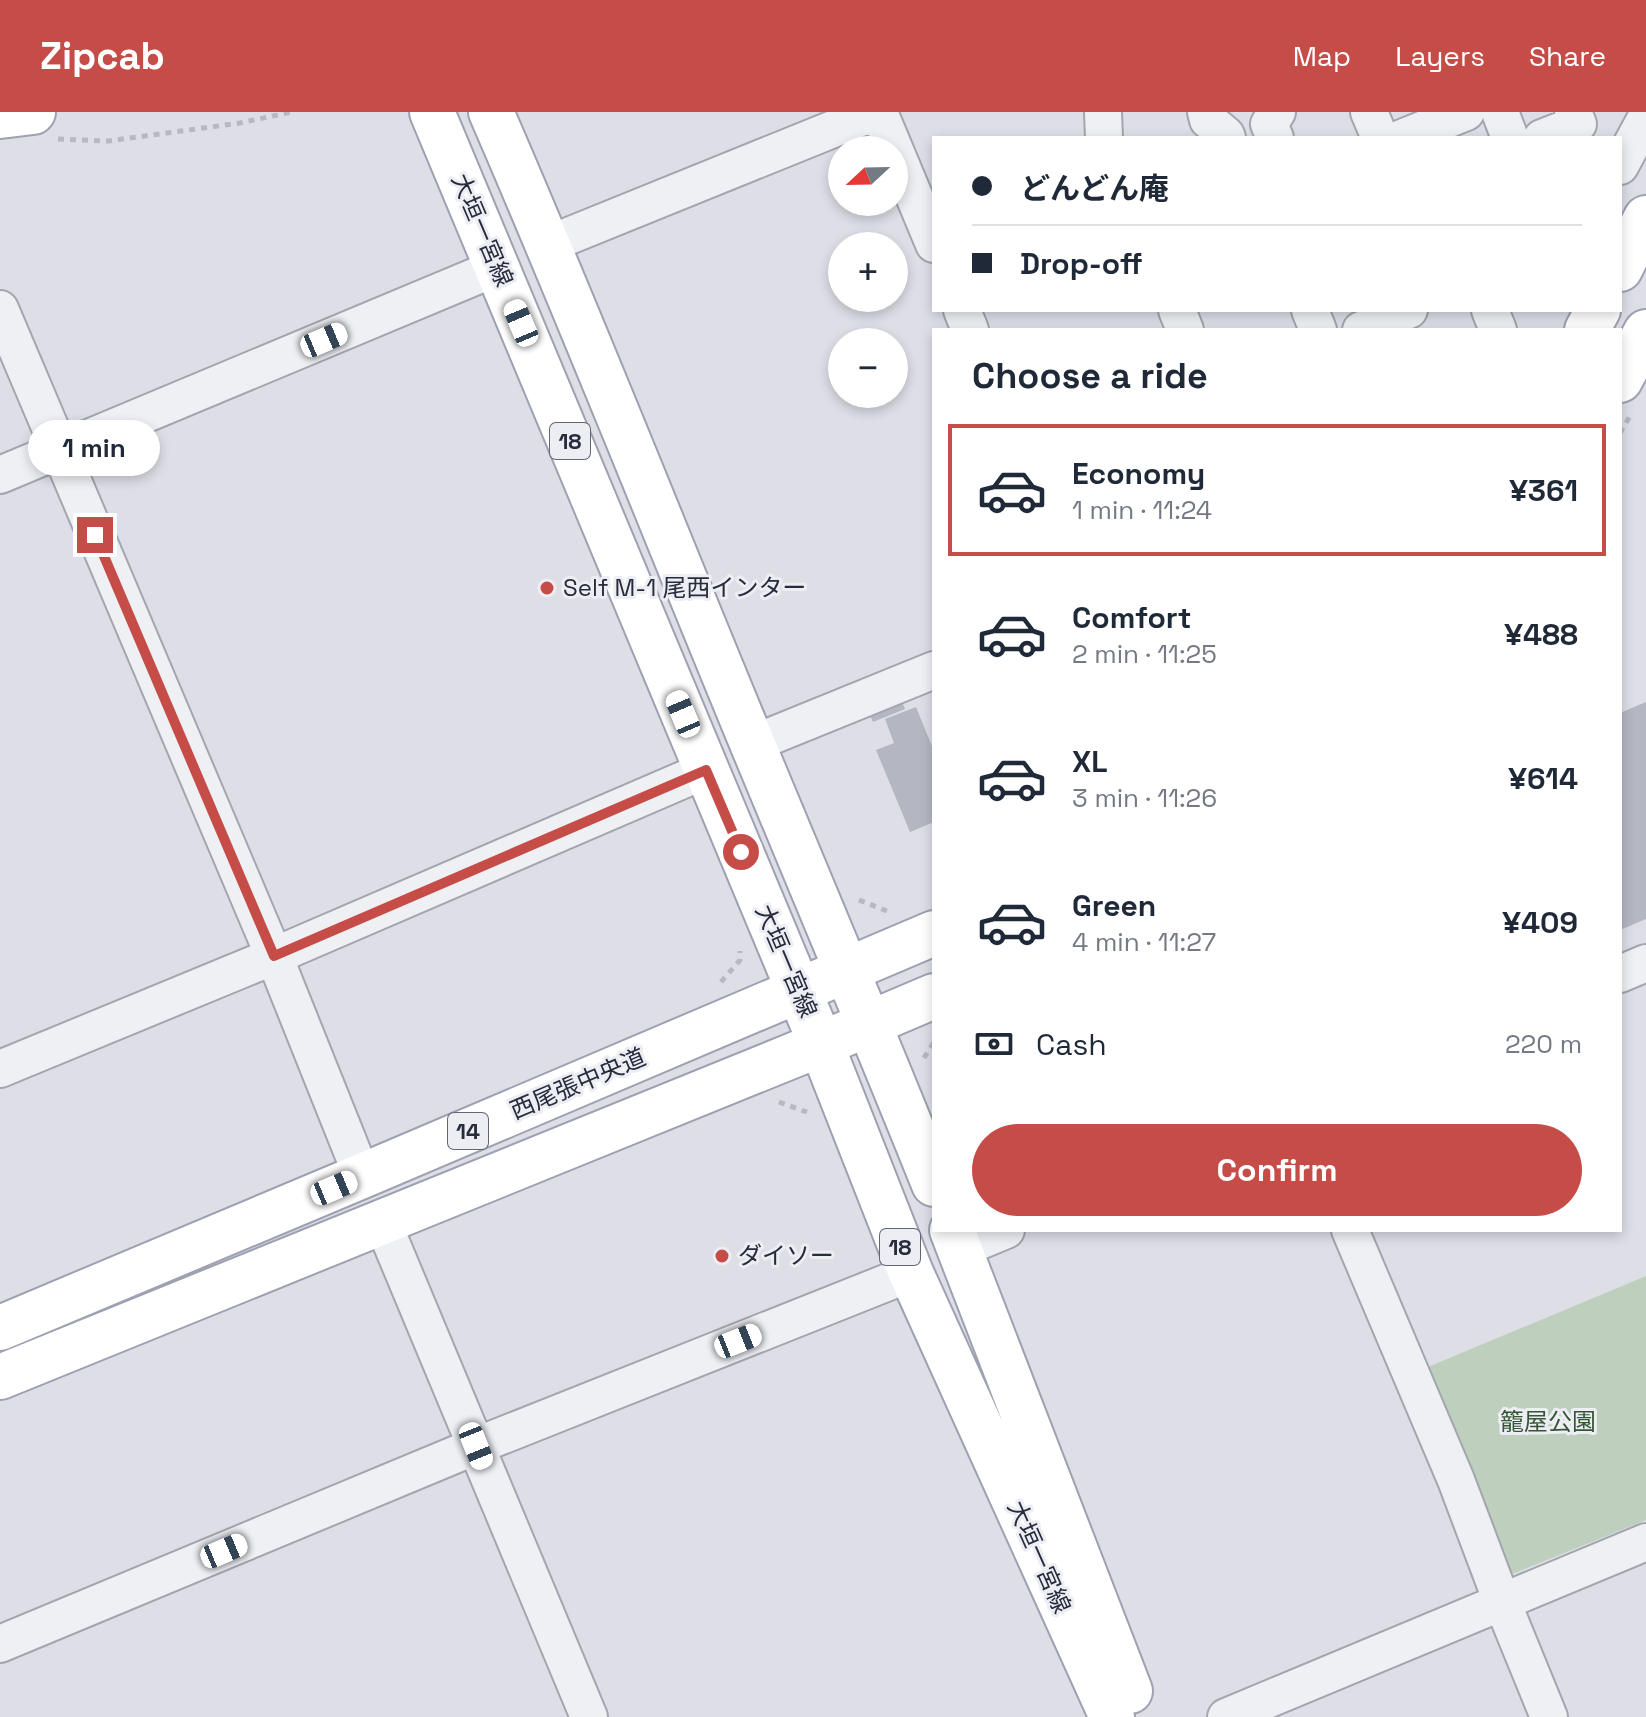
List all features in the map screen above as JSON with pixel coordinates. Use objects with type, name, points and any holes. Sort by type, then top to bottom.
[{"type":"main road","name":"大垣一宮線","points":[[432,112],[821,1044],[911,1273],[1112,1717]]},
{"type":"main road","name":"18","points":[[491,112],[549,244],[932,1179]]},
{"type":"main road","points":[[0,116],[43,126]]},
{"type":"main road","points":[[1622,265],[1646,218]]},
{"type":"main road","points":[[1622,376],[1646,332]]},
{"type":"main road","name":"西尾張中央道","points":[[0,1328],[932,934]]},
{"type":"main road","name":"14","points":[[0,1377],[932,997]]},
{"type":"main road","name":"大垣一宮線","points":[[956,1239],[1140,1717]]},
{"type":"street","points":[[549,244],[877,112],[932,239]]},
{"type":"street","points":[[1103,112],[1104,136]]},
{"type":"street","points":[[1206,112],[1208,120],[1226,136]]},
{"type":"street","points":[[1240,112],[1250,136]]},
{"type":"street","points":[[1274,136],[1269,124],[1277,112]]},
{"type":"street","points":[[1369,112],[1379,136]]},
{"type":"street","points":[[1407,136],[1466,112]]},
{"type":"street","points":[[1500,112],[1509,136]]},
{"type":"street","points":[[1547,136],[1578,124],[1573,112]]},
{"type":"street","points":[[1622,162],[1646,118]]},
{"type":"street","points":[[0,475],[498,267]]},
{"type":"street","points":[[0,309],[274,956],[362,1176]]},
{"type":"street","points":[[1364,322],[1402,312]]},
{"type":"street","points":[[1622,387],[1646,377]]},
{"type":"street","points":[[752,744],[932,671]]},
{"type":"street","points":[[0,1069],[274,956],[706,770]]},
{"type":"street","points":[[1622,973],[1646,963]]},
{"type":"street","points":[[382,1221],[589,1717]]},
{"type":"street","points":[[956,1239],[995,1232]]},
{"type":"street","points":[[1351,1232],[1456,1480],[1549,1717]]},
{"type":"street","points":[[0,1644],[476,1446],[911,1273]]},
{"type":"street","points":[[1226,1717],[1646,1542]]},
{"type":"path","points":[[43,126],[108,141],[240,123],[291,112]]},
{"type":"path","points":[[713,992],[740,960],[741,946]]},
{"type":"path","points":[[775,1101],[814,1115]]},
{"type":"green space","name":"籠屋公園","points":[[1646,1276],[1646,1520],[1505,1577],[1423,1369]]},
{"type":"building","points":[[902,702],[905,709],[873,722],[870,715]]},
{"type":"building","points":[[1646,702],[1646,919],[1622,929],[1622,712]]},
{"type":"building","points":[[916,707],[932,746],[932,823],[910,832],[876,750],[894,743],[885,719]]},
{"type":"place","name":"Self M-1 尾西インター","points":[[547,588]]},
{"type":"place","name":"ダイソー","points":[[722,1256]]},
{"type":"route","points":[[95,535],[274,956],[706,770],[741,852]]}]
